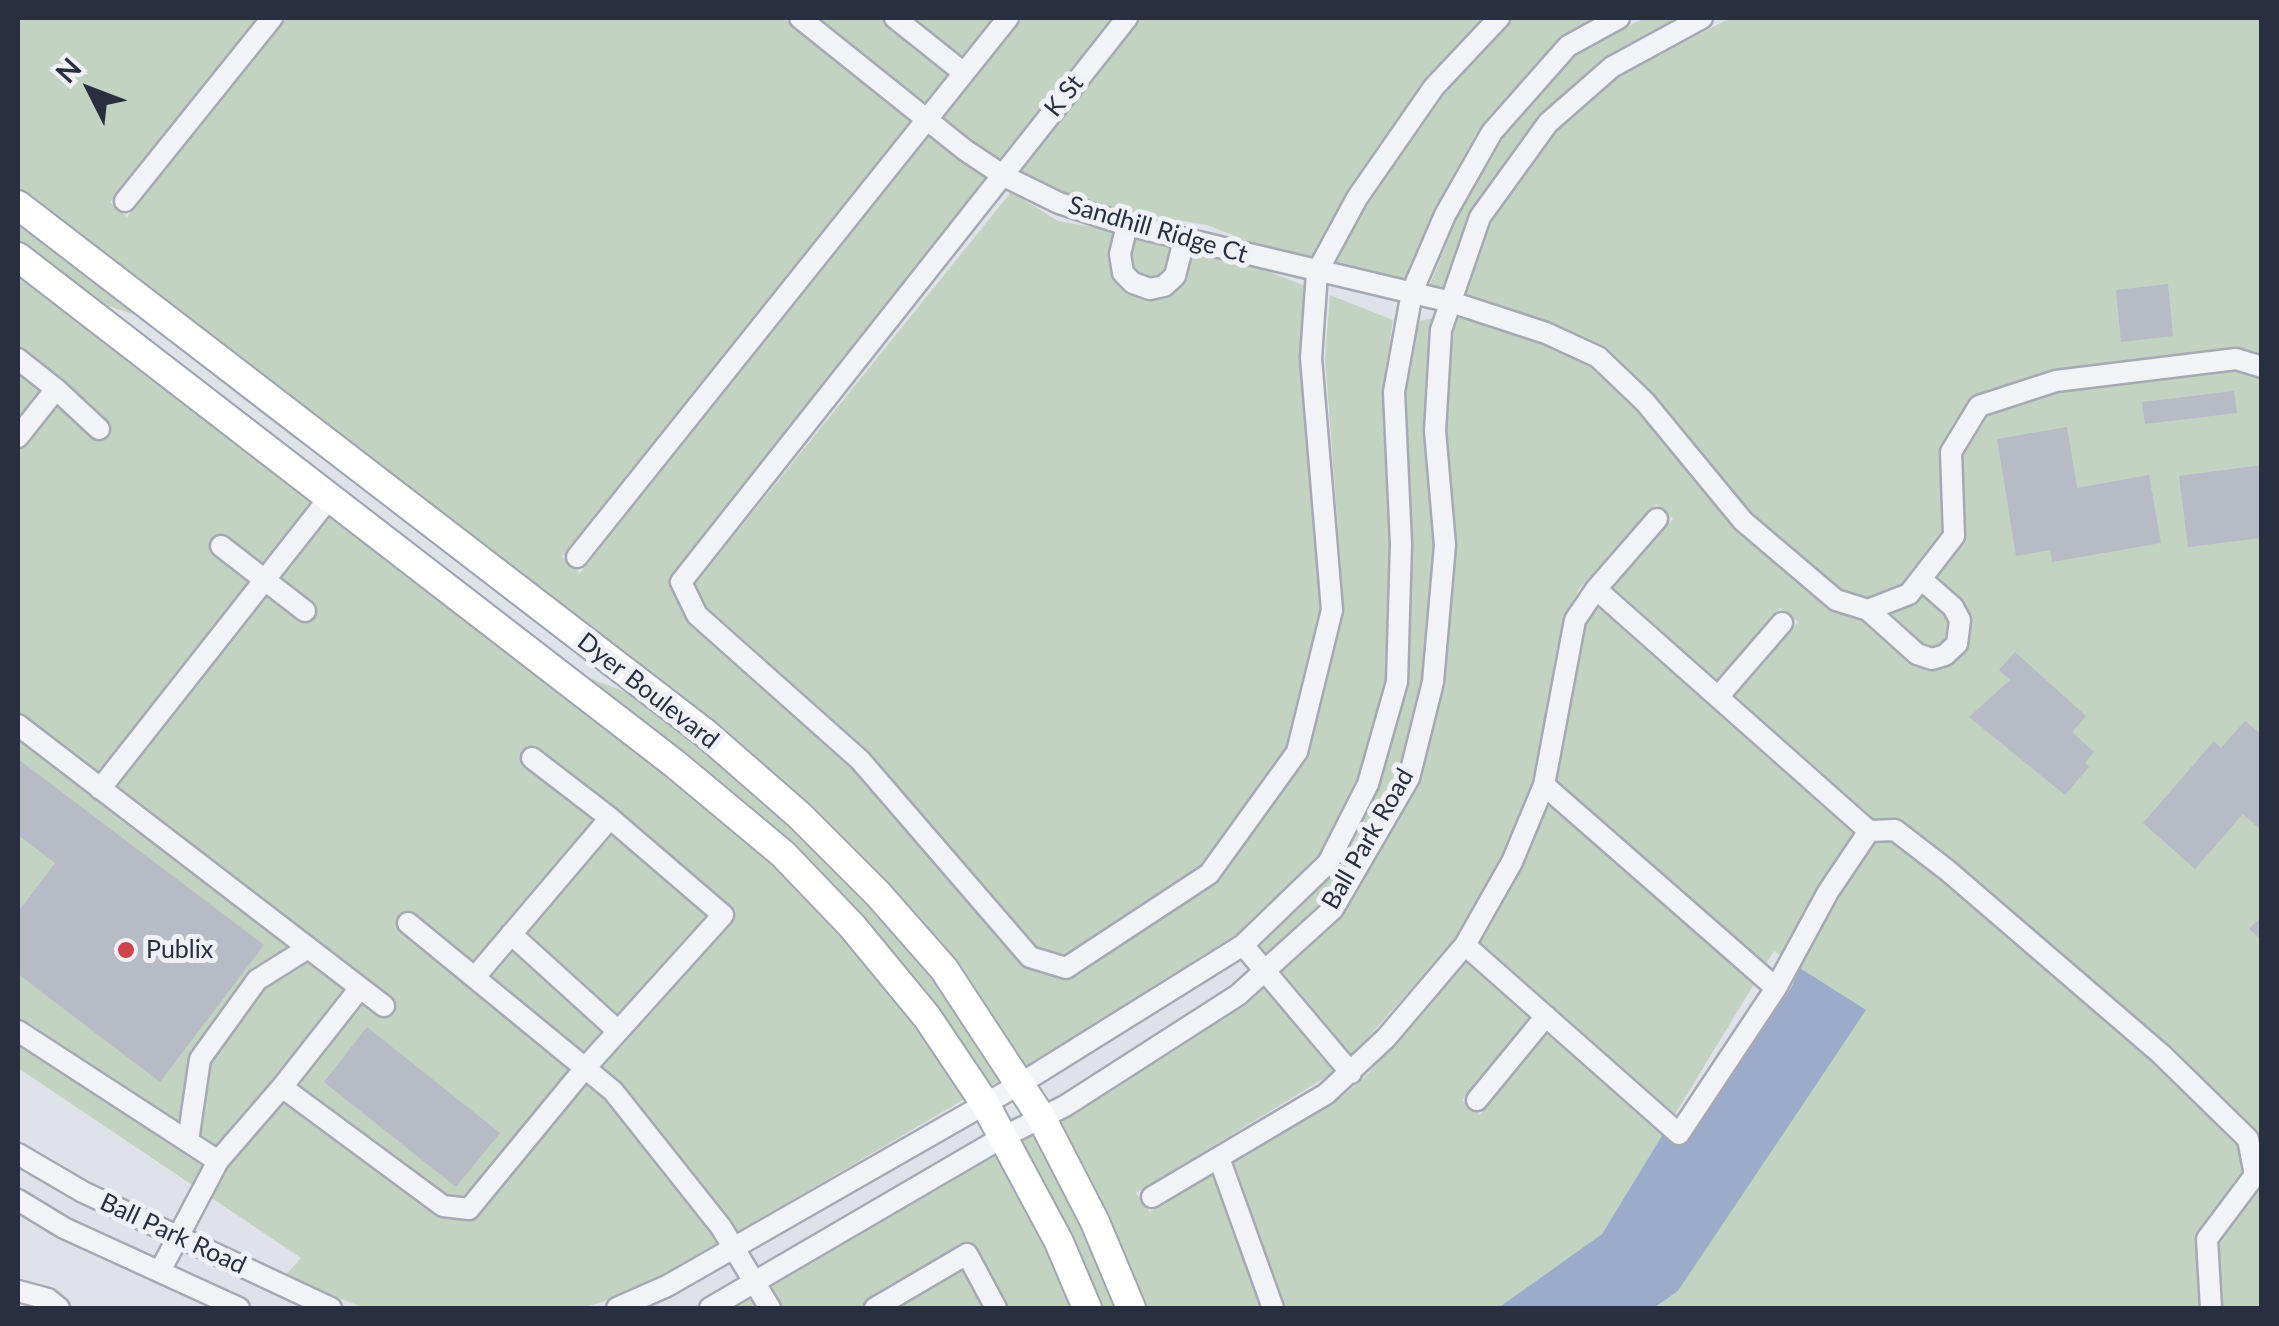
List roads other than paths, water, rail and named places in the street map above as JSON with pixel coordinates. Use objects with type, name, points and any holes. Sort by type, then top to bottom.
[{"type":"main road","name":"Dyer Boulevard","points":[[18,205],[644,687],[799,815],[878,894],[944,970],[1041,1117],[1095,1222],[1131,1308]]},
{"type":"main road","name":"Dyer Boulevard","points":[[18,257],[676,764],[783,854],[852,926],[926,1016],[984,1102],[1059,1242],[1087,1308]]},
{"type":"main road","points":[[89,311],[130,323],[292,449],[308,449],[323,441]]},
{"type":"main road","points":[[330,497],[386,510],[590,667],[644,687]]},
{"type":"street","points":[[125,201],[272,18]]},
{"type":"street","name":"Sandhill Ridge Ct","points":[[800,18],[1004,176],[1059,203],[1184,240],[1451,302],[1546,333],[1598,357],[1645,402],[1743,521],[1836,600],[1868,610],[1918,654],[1932,659],[1945,655],[1957,644],[1960,620],[1953,607],[1920,579]]},
{"type":"street","points":[[895,18],[964,73]]},
{"type":"street","points":[[577,557],[1006,18]]},
{"type":"street","name":"K St","points":[[1127,18],[682,582],[696,615],[860,760],[1030,958],[1066,968],[1209,874],[1297,752],[1332,610],[1310,358],[1317,272]]},
{"type":"street","points":[[1317,272],[1357,198],[1434,88],[1498,18]]},
{"type":"street","name":"Ball Park Road","points":[[617,1308],[667,1286],[1020,1084],[1243,946],[1328,862],[1368,784],[1397,682],[1401,544],[1394,392],[1412,292],[1445,214],[1492,132],[1568,46],[1620,18]]},
{"type":"street","name":"Ball Park Road","points":[[710,1308],[1041,1117],[1238,995],[1333,909],[1409,778],[1433,682],[1446,545],[1435,431],[1441,330],[1480,217],[1548,123],[1612,67],[1702,18]]},
{"type":"street","points":[[1127,225],[1120,254],[1123,273],[1133,283],[1150,289],[1164,286],[1175,276],[1184,240]]},
{"type":"street","points":[[1868,610],[1909,594],[1954,536],[1951,452],[1979,406],[2056,381],[2236,358],[2262,367]]},
{"type":"street","points":[[18,359],[99,429]]},
{"type":"street","points":[[18,437],[56,389]]},
{"type":"street","points":[[100,790],[330,497]]},
{"type":"street","points":[[1152,1197],[1326,1094],[1351,1073],[1465,944],[1512,862],[1544,785],[1575,620],[1596,589],[1658,519]]},
{"type":"street","points":[[221,546],[305,611]]},
{"type":"street","points":[[1596,589],[1869,830],[1896,830],[1947,870],[2161,1054],[2248,1140],[2255,1174],[2206,1238],[2210,1308]]},
{"type":"street","points":[[1718,698],[1782,623]]},
{"type":"street","points":[[18,726],[384,1006]]},
{"type":"street","points":[[282,1087],[443,1206],[469,1208],[586,1068],[723,915],[610,818],[532,758]]},
{"type":"street","points":[[1544,785],[1776,988]]},
{"type":"street","points":[[475,977],[610,818]]},
{"type":"street","points":[[1465,944],[1679,1134],[1776,988],[1828,892],[1869,830]]},
{"type":"street","points":[[408,924],[614,1091],[734,1248],[770,1308]]},
{"type":"street","points":[[511,934],[618,1032]]},
{"type":"street","points":[[1243,946],[1351,1073]]},
{"type":"street","points":[[188,1142],[200,1058],[257,980],[308,948]]},
{"type":"street","points":[[160,1271],[218,1160],[360,988]]},
{"type":"street","points":[[1477,1100],[1546,1016]]},
{"type":"street","points":[[18,1031],[218,1160]]},
{"type":"street","name":"Ball Park Road","points":[[18,1154],[82,1192],[331,1308]]},
{"type":"street","points":[[1218,1158],[1273,1308]]},
{"type":"street","name":"Ball Park Road","points":[[18,1200],[64,1228],[239,1308]]},
{"type":"street","points":[[875,1308],[966,1254],[996,1308]]},
{"type":"street","points":[[18,1291],[48,1299],[59,1308]]},
{"type":"water","points":[[1800,968],[1866,1010],[1678,1291],[1654,1308],[1498,1308],[1602,1234],[1663,1134],[1672,1142],[1689,1140],[1791,988]]},
{"type":"place","name":"Publix","points":[[126,950]]}]
